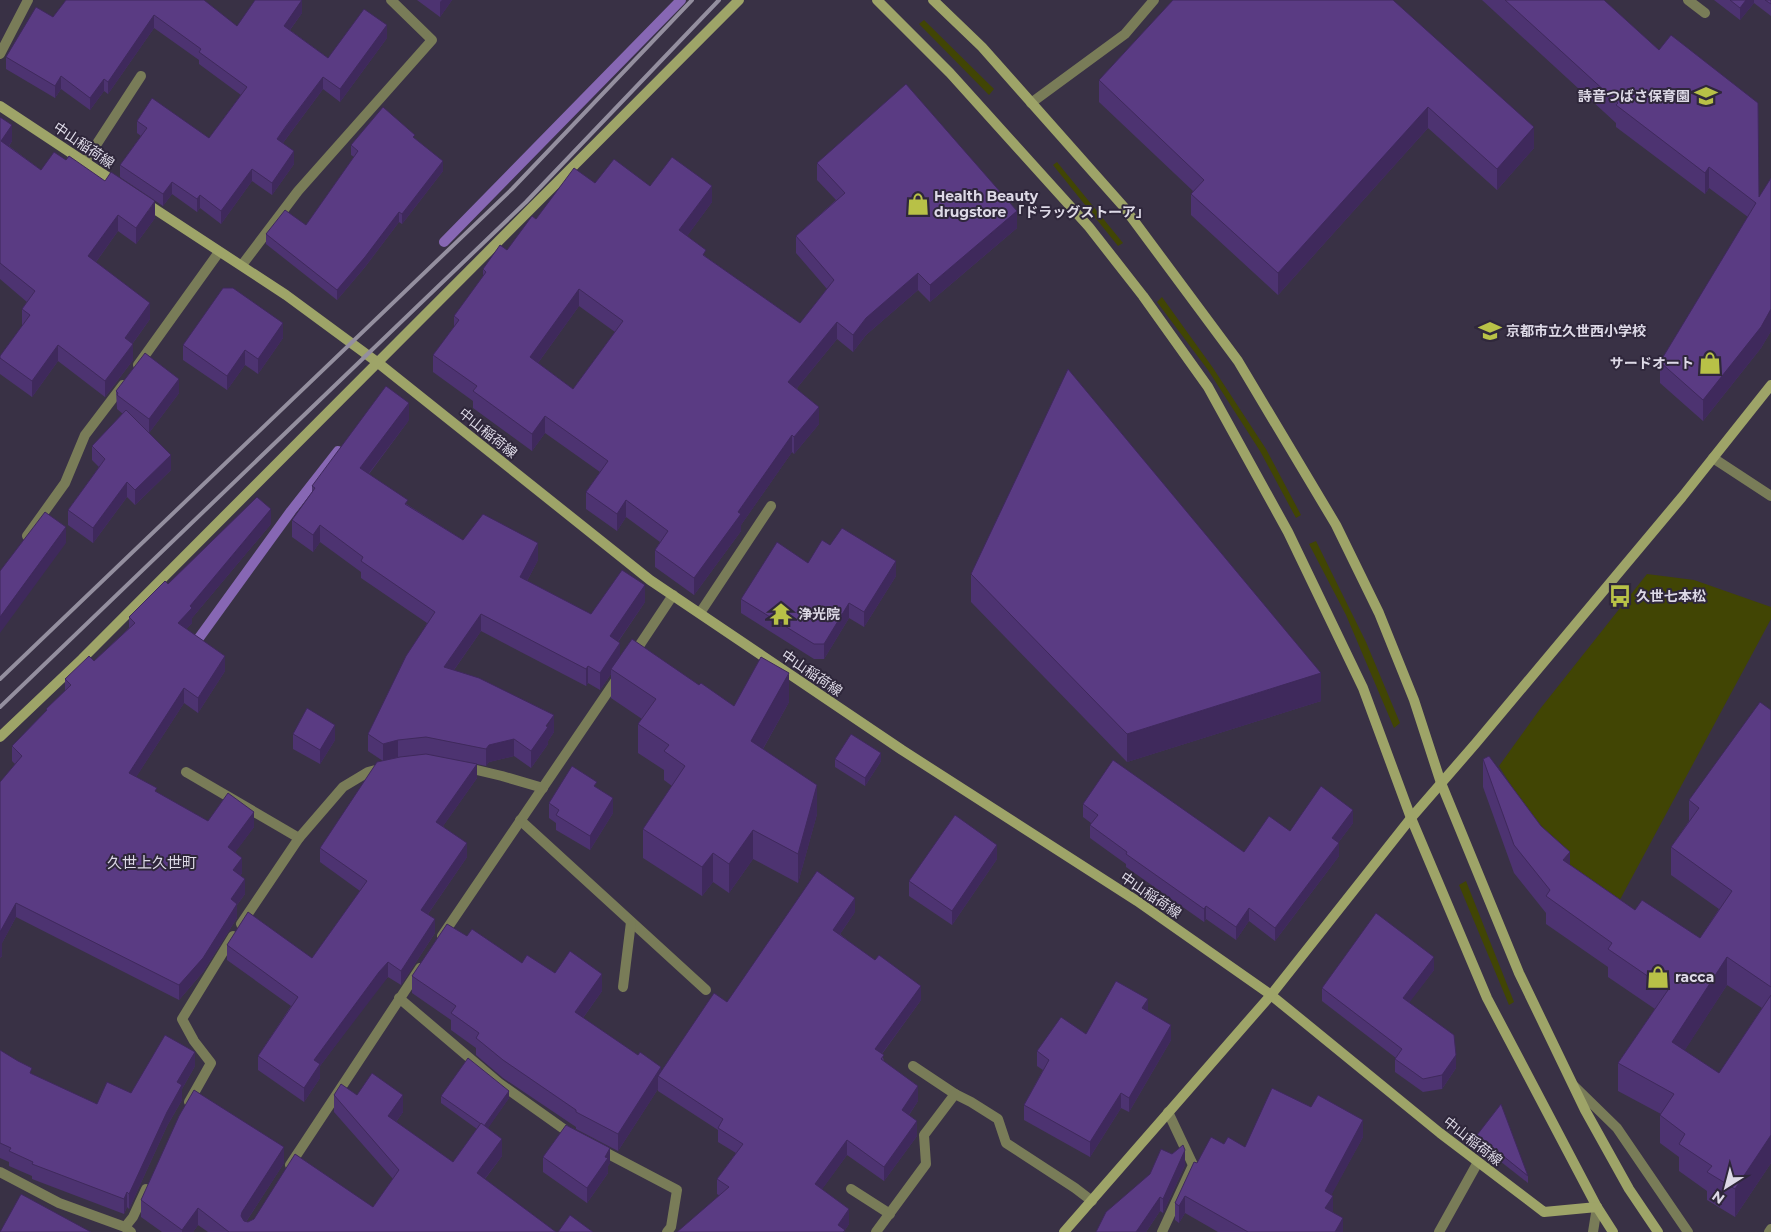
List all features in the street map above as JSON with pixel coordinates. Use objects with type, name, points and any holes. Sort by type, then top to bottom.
[{"type":"street","points":[[0,54],[28,0]]},
{"type":"street","points":[[242,265],[298,191],[432,40],[390,0]]},
{"type":"street","points":[[0,737],[82,659],[739,0]]},
{"type":"street","points":[[877,0],[950,73],[1089,227],[1151,306],[1208,387],[1288,532],[1362,688],[1411,818],[1487,998],[1597,1207],[1613,1232]]},
{"type":"street","points":[[933,0],[982,47],[1123,206],[1238,361],[1336,525],[1379,613],[1414,700],[1441,782],[1519,973],[1571,1083],[1629,1188],[1658,1232]]},
{"type":"street","points":[[1031,103],[1125,34],[1154,0]]},
{"type":"street","points":[[1688,0],[1705,13]]},
{"type":"street","points":[[85,162],[141,76]]},
{"type":"street","name":"中山稲荷線","points":[[0,106],[302,306],[377,362],[650,580],[902,750],[1137,901],[1271,995],[1440,1133],[1544,1212],[1597,1207]]},
{"type":"street","points":[[20,546],[64,483],[85,435],[155,342],[219,252]]},
{"type":"street","points":[[1064,1232],[1271,995],[1411,818],[1713,458],[1771,384]]},
{"type":"street","points":[[1713,458],[1771,496]]},
{"type":"street","points":[[700,613],[771,506]]},
{"type":"street","points":[[438,941],[673,595]]},
{"type":"street","points":[[452,765],[502,776],[542,788]]},
{"type":"street","points":[[183,1113],[212,1063],[194,1041],[182,1019],[225,948],[298,838],[343,788],[368,772],[391,766]]},
{"type":"street","points":[[186,772],[298,838]]},
{"type":"street","points":[[520,820],[706,990]]},
{"type":"street","points":[[623,987],[631,922]]},
{"type":"street","points":[[285,1174],[427,957]]},
{"type":"street","points":[[400,998],[499,1083],[572,1135],[677,1190],[671,1227],[667,1232]]},
{"type":"street","points":[[913,1066],[998,1120],[1006,1143],[1092,1201]]},
{"type":"street","points":[[1571,1083],[1617,1128],[1688,1232]]},
{"type":"street","points":[[876,1232],[926,1164],[924,1135],[955,1094]]},
{"type":"street","points":[[1162,1232],[1192,1165],[1168,1112]]},
{"type":"street","points":[[1440,1232],[1478,1162]]},
{"type":"street","points":[[0,1172],[59,1203],[128,1229],[149,1182]]},
{"type":"street","points":[[851,1189],[890,1214]]},
{"type":"street","points":[[1592,1232],[1597,1207]]},
{"type":"shaded area","points":[[924,20],[994,89],[989,95],[919,24]]},
{"type":"shaded area","points":[[1057,162],[1123,243],[1118,246],[1053,165]]},
{"type":"shaded area","points":[[1162,297],[1213,368],[1266,449],[1301,515],[1296,518],[1260,451],[1208,370],[1157,302]]},
{"type":"shaded area","points":[[1316,541],[1366,642],[1400,723],[1394,728],[1346,615],[1309,544]]},
{"type":"shaded area","points":[[1647,574],[1694,580],[1771,607],[1771,619],[1616,907],[1559,863],[1499,766],[1540,709]]},
{"type":"shaded area","points":[[1466,881],[1514,1002],[1509,1005],[1459,885]]},
{"type":"building","points":[[66,0],[204,0],[237,26],[255,0],[302,0],[284,26],[328,58],[364,9],[387,25],[340,89],[323,77],[286,126],[277,139],[294,151],[272,183],[252,169],[221,211],[200,195],[197,199],[172,182],[163,194],[120,165],[147,128],[137,121],[152,98],[209,138],[247,87],[199,52],[201,49],[154,15],[108,82],[104,79],[90,98],[61,76],[55,86],[6,57],[36,7],[53,17]]},
{"type":"building","points":[[1173,0],[1393,0],[1534,127],[1497,169],[1428,107],[1278,273],[1191,194],[1204,180],[1099,80]]},
{"type":"building","points":[[1505,0],[1604,0],[1659,50],[1671,35],[1758,103],[1759,197],[1771,178],[1771,309],[1761,327],[1703,400],[1660,362],[1756,203],[1709,167],[1705,173],[1616,105],[1618,103]]},
{"type":"building","points":[[1730,0],[1746,0],[1740,8]]},
{"type":"building","points":[[906,84],[1017,211],[930,285],[918,273],[866,318],[853,335],[837,322],[788,382],[819,407],[794,437],[792,435],[738,512],[741,514],[694,578],[655,550],[668,531],[626,500],[617,514],[586,492],[608,461],[545,416],[532,434],[473,391],[477,386],[433,355],[459,320],[454,316],[486,272],[483,269],[500,245],[507,250],[532,216],[536,219],[574,168],[595,183],[614,159],[650,186],[672,157],[712,186],[679,230],[706,250],[703,255],[800,323],[834,280],[796,236],[845,193],[817,163]],"holes":[[[579,289],[623,321],[573,389],[530,357]]]},
{"type":"building","points":[[383,107],[415,135],[413,137],[443,161],[402,214],[399,212],[337,290],[266,234],[285,210],[306,225],[358,151],[351,145]]},
{"type":"building","points":[[0,117],[12,125],[1,141],[41,170],[54,152],[66,160],[69,156],[105,181],[111,172],[155,201],[136,228],[118,215],[88,256],[150,303],[125,338],[133,344],[105,381],[58,345],[32,381],[0,358],[30,315],[22,309],[35,291],[0,263]]},
{"type":"building","points":[[223,288],[233,288],[283,323],[258,359],[245,350],[227,376],[183,345]]},
{"type":"building","points":[[145,353],[179,379],[149,419],[117,395],[116,391]]},
{"type":"building","points":[[1068,369],[1321,673],[1127,734],[971,574]]},
{"type":"building","points":[[386,386],[409,403],[360,468],[408,500],[405,504],[463,540],[483,514],[538,543],[520,577],[591,614],[622,570],[645,585],[610,636],[620,643],[600,673],[588,666],[586,669],[481,614],[444,667],[479,678],[554,715],[531,751],[514,739],[489,745],[486,749],[426,737],[398,740],[383,744],[368,734],[406,656],[435,612],[361,561],[363,557],[320,525],[313,535],[292,520],[315,488],[312,486]]},
{"type":"building","points":[[126,410],[171,455],[135,490],[127,482],[93,528],[68,510],[105,459],[92,446]]},
{"type":"building","points":[[257,497],[271,509],[178,623],[225,656],[198,698],[184,688],[129,773],[157,788],[155,791],[208,821],[228,793],[254,812],[228,847],[242,858],[233,870],[245,879],[231,899],[237,904],[203,958],[179,985],[16,903],[0,932],[0,782],[22,756],[12,746],[71,685],[65,679],[89,656],[94,661],[135,623],[129,617],[165,581],[168,584]]},
{"type":"building","points":[[45,512],[66,527],[0,617],[0,571]]},
{"type":"building","points":[[842,528],[896,561],[864,612],[849,603],[824,644],[814,644],[741,599],[777,542],[808,563],[822,540],[830,545]]},
{"type":"building","points":[[632,639],[699,685],[701,683],[734,706],[761,657],[789,673],[751,741],[817,785],[798,854],[753,830],[729,864],[713,853],[702,867],[643,829],[685,766],[664,751],[669,745],[638,724],[656,699],[611,669]]},
{"type":"building","points":[[1760,702],[1771,710],[1771,987],[1727,957],[1672,1042],[1719,1073],[1771,995],[1771,1135],[1735,1189],[1707,1172],[1712,1166],[1679,1144],[1685,1134],[1660,1115],[1674,1094],[1618,1063],[1668,990],[1608,949],[1612,943],[1546,896],[1550,890],[1514,845],[1483,759],[1489,756],[1541,826],[1570,852],[1563,860],[1635,910],[1642,900],[1700,938],[1732,891],[1671,847],[1699,808],[1689,800]]},
{"type":"building","points":[[307,708],[335,725],[320,750],[293,734]]},
{"type":"building","points":[[851,734],[881,753],[865,778],[835,759]]},
{"type":"building","points":[[426,754],[477,764],[436,822],[467,843],[421,910],[435,919],[401,971],[388,962],[379,972],[314,1060],[320,1064],[304,1088],[258,1056],[298,997],[227,945],[248,912],[312,958],[367,881],[320,848],[377,762]]},
{"type":"building","points":[[1113,760],[1244,852],[1269,816],[1290,831],[1321,786],[1353,810],[1332,838],[1339,843],[1275,928],[1249,908],[1236,927],[1206,906],[1204,909],[1126,854],[1127,852],[1090,825],[1098,815],[1083,804]]},
{"type":"building","points":[[572,766],[597,782],[594,786],[613,798],[590,836],[556,815],[559,810],[549,803]]},
{"type":"building","points":[[955,815],[997,845],[952,911],[909,881]]},
{"type":"building","points":[[817,871],[855,898],[833,930],[875,960],[879,955],[921,986],[875,1049],[884,1055],[881,1059],[918,1086],[902,1110],[917,1121],[884,1167],[847,1140],[815,1184],[849,1209],[838,1225],[845,1230],[843,1232],[677,1232],[729,1187],[717,1179],[743,1144],[718,1128],[723,1119],[658,1076],[714,993],[727,1002]]},
{"type":"building","points":[[1376,913],[1434,957],[1403,998],[1454,1035],[1456,1055],[1442,1075],[1423,1079],[1395,1059],[1402,1049],[1322,988]]},
{"type":"building","points":[[447,924],[467,936],[472,929],[522,963],[527,955],[555,973],[570,951],[602,974],[575,1012],[638,1055],[640,1052],[661,1067],[618,1134],[576,1112],[576,1110],[503,1060],[476,1038],[479,1033],[451,1013],[456,1006],[412,976]]},
{"type":"building","points":[[1116,981],[1148,999],[1142,1008],[1171,1025],[1129,1098],[1121,1093],[1090,1142],[1024,1105],[1049,1060],[1037,1051],[1061,1017],[1086,1034]]},
{"type":"building","points":[[165,1035],[195,1052],[177,1082],[182,1085],[167,1112],[129,1194],[127,1192],[124,1199],[32,1164],[33,1162],[9,1151],[11,1148],[0,1143],[0,1050],[32,1068],[30,1073],[97,1104],[107,1082],[131,1093]]},
{"type":"building","points":[[468,1058],[509,1091],[484,1126],[441,1096]]},
{"type":"building","points":[[372,1073],[403,1095],[388,1116],[453,1162],[481,1123],[502,1139],[477,1173],[556,1232],[229,1232],[198,1208],[182,1230],[141,1200],[179,1116],[194,1090],[284,1147],[242,1212],[241,1216],[244,1221],[248,1222],[254,1219],[295,1154],[373,1207],[399,1170],[334,1095],[341,1084],[357,1095]]},
{"type":"building","points":[[1272,1088],[1311,1107],[1318,1095],[1363,1120],[1325,1191],[1333,1196],[1325,1208],[1343,1218],[1335,1232],[1248,1232],[1185,1196],[1179,1206],[1175,1203],[1194,1162],[1197,1163],[1211,1137],[1224,1144],[1228,1137],[1245,1147]]},
{"type":"building","points":[[1501,1104],[1528,1176],[1477,1135]]},
{"type":"building","points":[[566,1125],[610,1148],[605,1157],[608,1158],[587,1188],[543,1157]]},
{"type":"building","points":[[1183,1145],[1185,1150],[1163,1199],[1160,1197],[1136,1232],[1096,1232],[1106,1212],[1150,1174],[1161,1149],[1172,1154]]},
{"type":"building","points":[[21,1194],[91,1232],[0,1232]]},
{"type":"building","points":[[570,1215],[593,1232],[558,1232]]},
{"type":"waterway","points":[[444,242],[681,0]]},
{"type":"waterway","points":[[190,647],[199,638],[291,511],[338,451]]},
{"type":"railway","points":[[0,679],[512,189],[692,0]]},
{"type":"railway","points":[[0,707],[526,202],[719,0]]},
{"type":"place","name":"詩音つばさ保育園","points":[[1706,96]]},
{"type":"place","name":"Health Beauty drugstore 「ドラッグストーア」","points":[[918,204]]},
{"type":"place","name":"京都市立久世西小学校","points":[[1490,331]]},
{"type":"place","name":"サードオート","points":[[1710,363]]},
{"type":"place","name":"久世七本松","points":[[1620,596]]},
{"type":"place","name":"浄光院","points":[[781,614]]},
{"type":"place","name":"racca","points":[[1658,977]]},
{"type":"district","name":"久世上久世町","points":[[152,862]]}]
